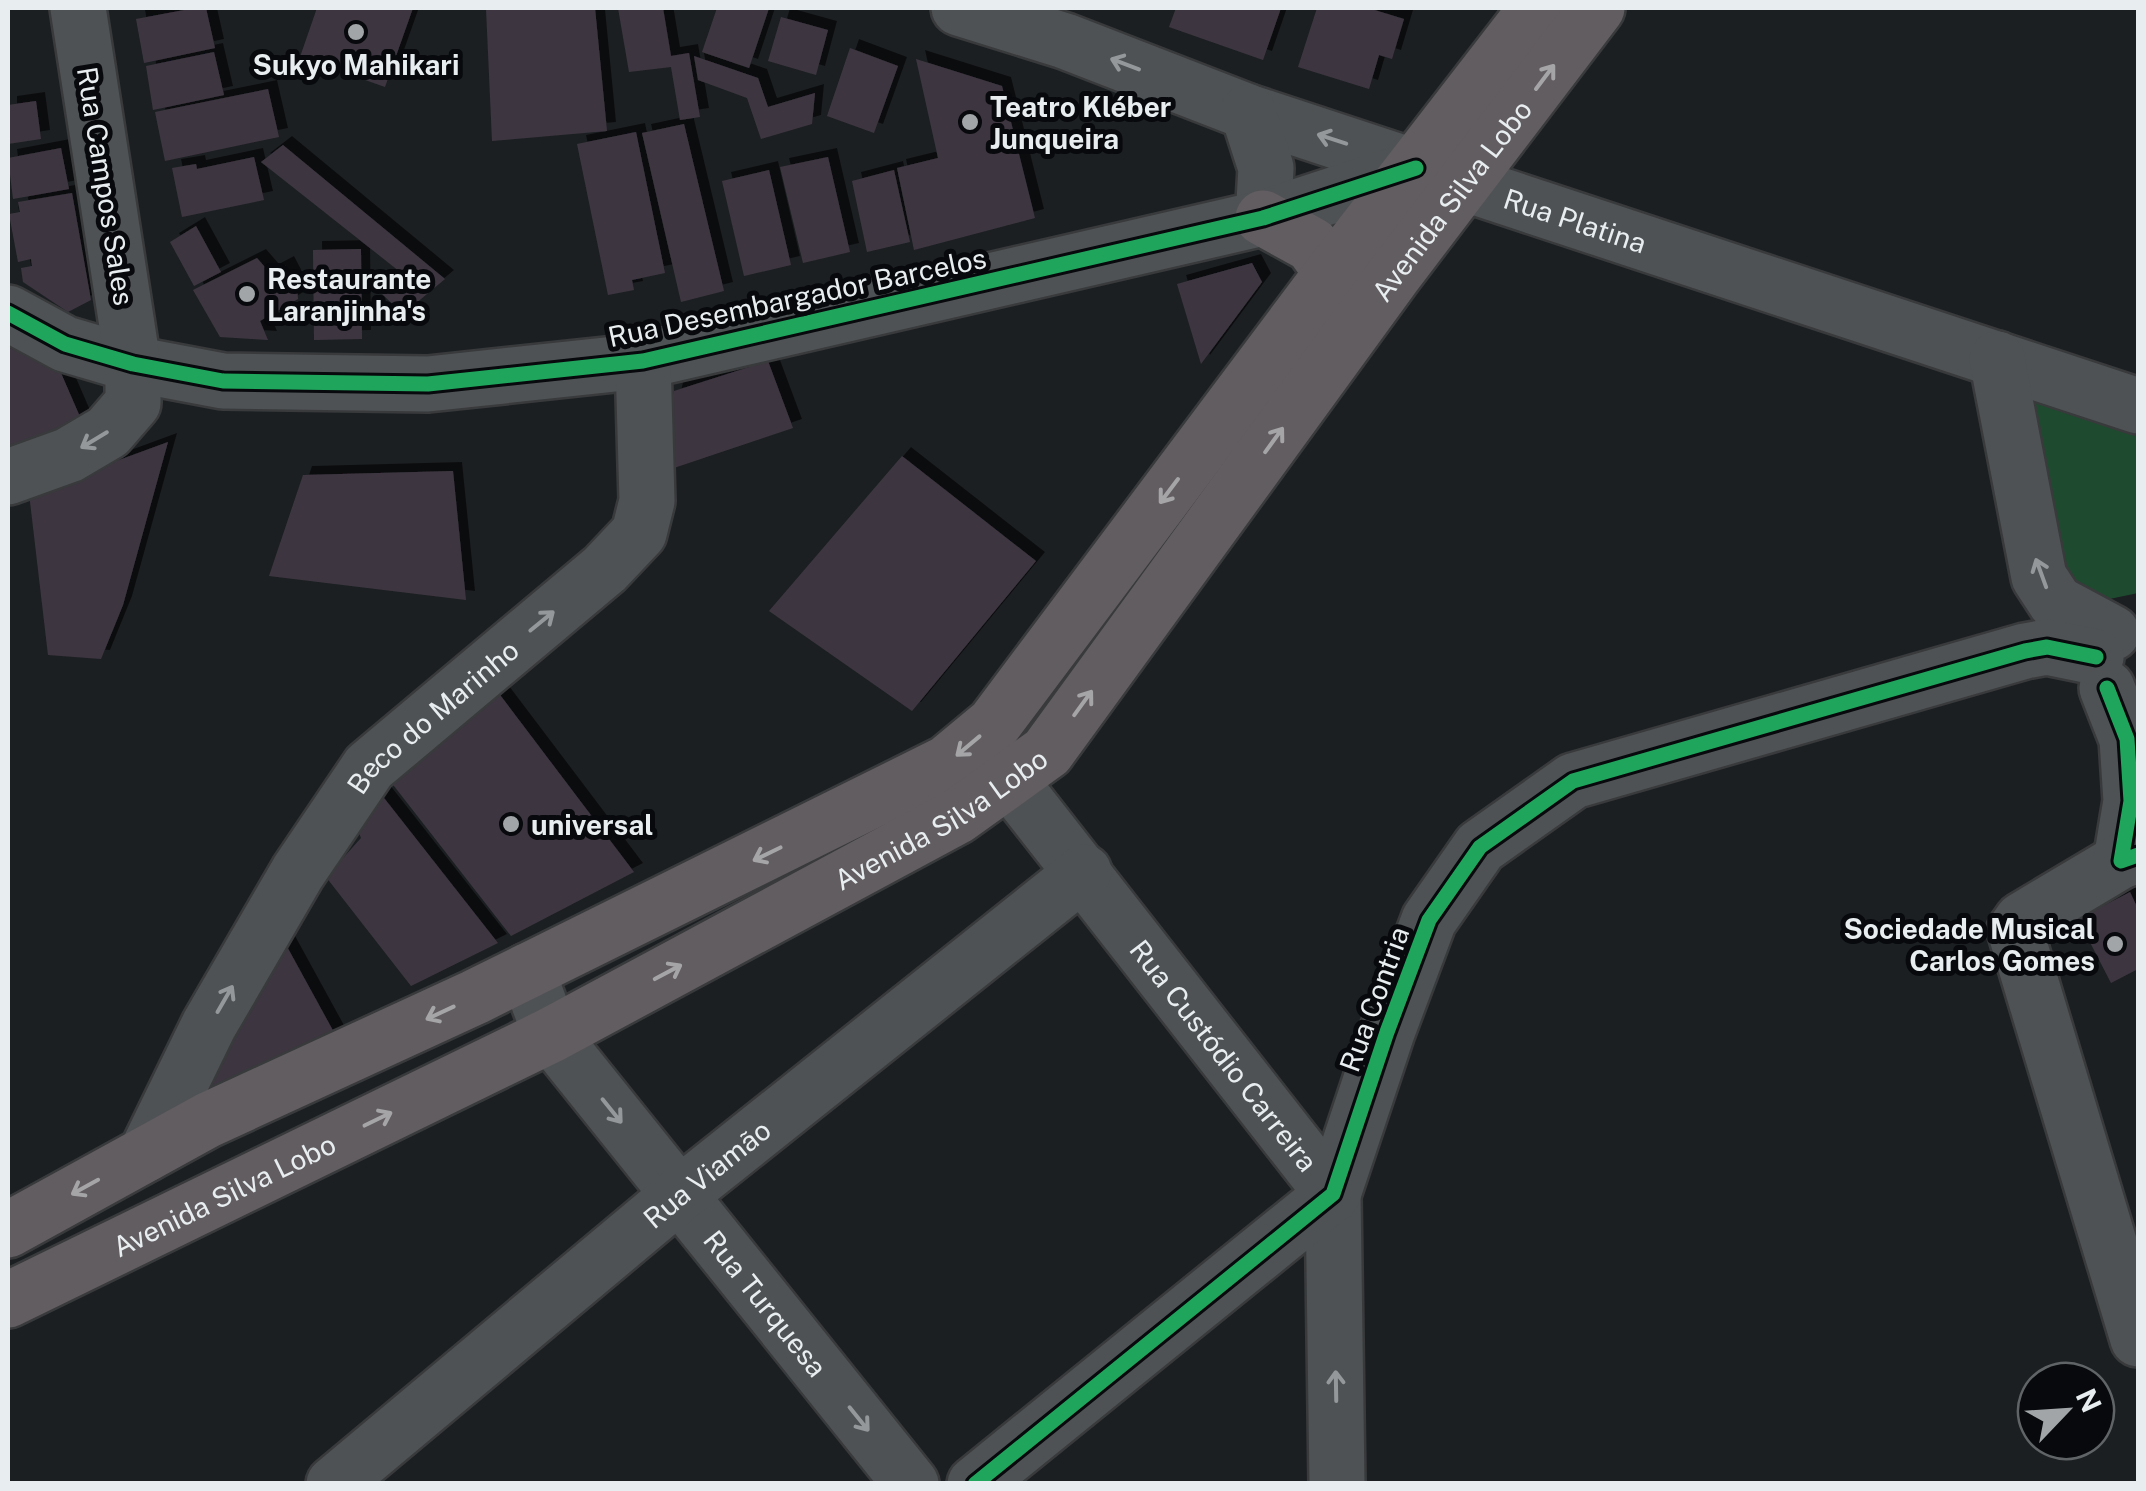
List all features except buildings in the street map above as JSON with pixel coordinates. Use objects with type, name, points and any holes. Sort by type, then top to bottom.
[{"type":"main road","name":"Avenida Silva Lobo","points":[[8,1300],[551,1035],[958,816],[1047,752],[1394,275],[1441,176],[1537,8]]},
{"type":"main road","name":"Avenida Silva Lobo","points":[[8,1230],[146,1154],[193,1102],[528,971],[948,764],[994,724],[1332,273],[1441,176],[1597,8]]},
{"type":"main road","points":[[1263,218],[1312,246],[1332,273]]},
{"type":"street","name":"Rua Campos Sales","points":[[8,477],[70,455],[108,432],[133,403],[134,364],[78,8]]},
{"type":"street","name":"Rua Platina","points":[[959,8],[1062,24],[1248,112],[2138,406]]},
{"type":"street","points":[[1248,112],[1266,168],[1263,218]]},
{"type":"street","name":"Rua Desembargador Barcelos","points":[[8,313],[65,344],[134,364],[223,381],[428,384],[643,362],[1441,176]]},
{"type":"street","points":[[1997,359],[2038,577],[2056,603],[2118,660],[2131,801],[2130,858],[2022,920],[2015,930],[2138,1339]]},
{"type":"street","name":"Beco do Marinho","points":[[193,1102],[298,872],[368,767],[606,569],[639,533],[647,501],[643,362]]},
{"type":"street","name":"Rua Contria","points":[[1333,1194],[1429,920],[1480,847],[1573,781],[2025,651],[2047,648],[2118,660]]},
{"type":"street","name":"Rua Custódio Carreira","points":[[1010,781],[1333,1194],[1337,1484]]},
{"type":"street","name":"Rua Viamão","points":[[334,1484],[680,1196],[1084,872]]},
{"type":"street","name":"Rua Turquesa","points":[[528,971],[551,1035],[911,1484]]},
{"type":"street","points":[[976,1484],[1333,1194]]},
{"type":"green space","points":[[2032,399],[2138,433],[2138,593],[2081,605],[2052,580]]},
{"type":"cycle path","points":[[8,313],[65,344],[133,364],[223,381],[428,384],[643,361],[1263,218],[1416,168]]},
{"type":"cycle path","points":[[975,1484],[1333,1194],[1429,920],[1480,847],[1573,781],[2025,651],[2047,647],[2096,657]]},
{"type":"cycle path","points":[[2107,688],[2127,739],[2131,801],[2121,861],[2138,855]]},
{"type":"place","name":"Sukyo Mahikari","points":[[356,32]]},
{"type":"place","name":"Teatro Kléber Junqueira","points":[[970,122]]},
{"type":"place","name":"Restaurante Laranjinha's","points":[[247,294]]},
{"type":"place","name":"universal","points":[[511,824]]},
{"type":"place","name":"Sociedade Musical Carlos Gomes","points":[[2115,944]]}]
